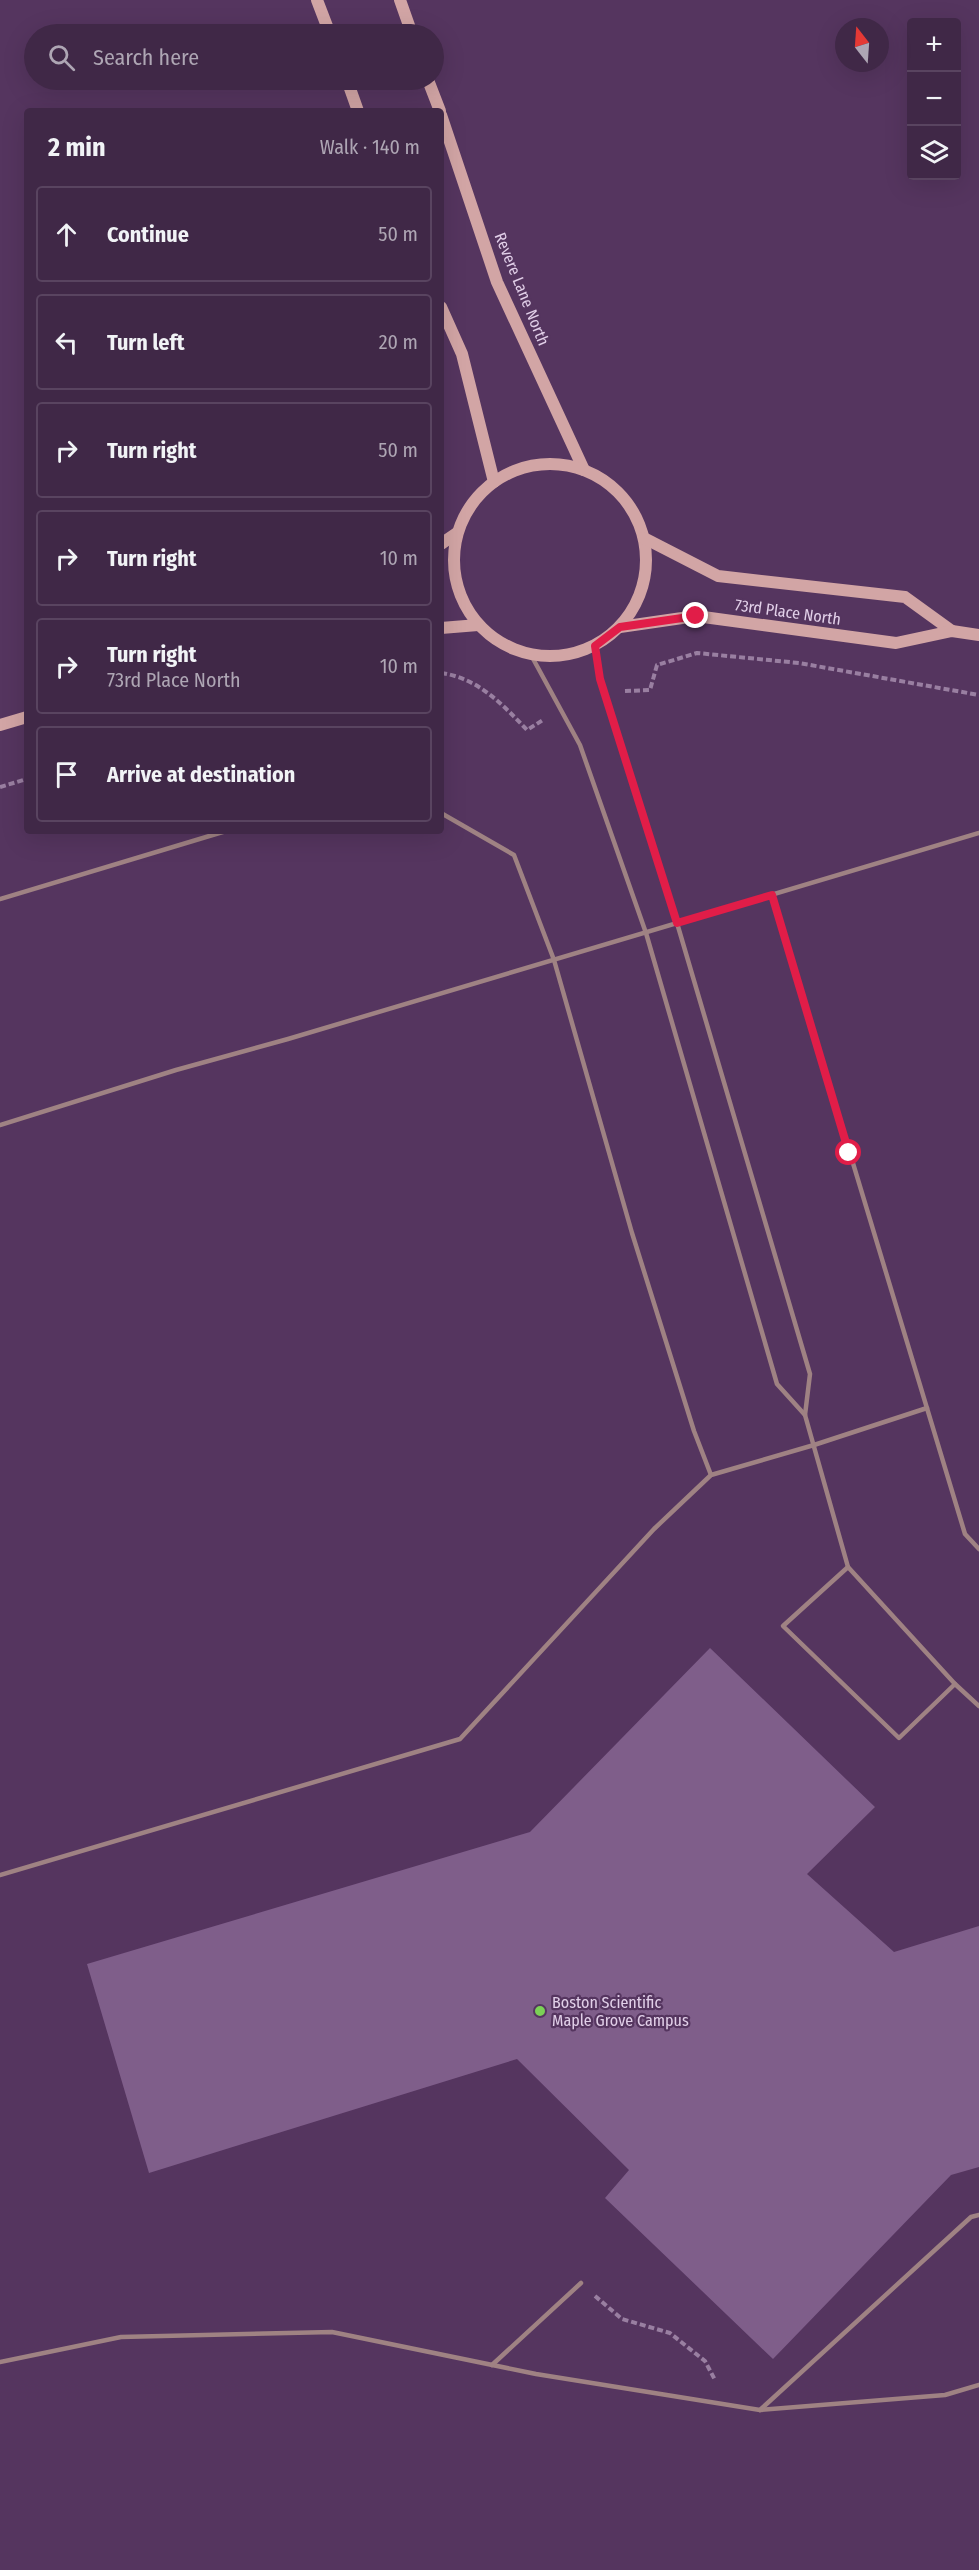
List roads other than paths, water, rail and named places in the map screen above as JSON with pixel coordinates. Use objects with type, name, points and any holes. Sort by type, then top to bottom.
[{"type":"street","points":[[317,0],[326,24]]},
{"type":"street","points":[[400,0],[408,24]]},
{"type":"street","points":[[350,90],[357,108]]},
{"type":"street","name":"Revere Lane North","points":[[432,90],[438,108]]},
{"type":"street","name":"Revere Lane North","points":[[444,125],[497,282],[584,470]]},
{"type":"street","points":[[444,315],[462,354],[494,482]]},
{"type":"street","points":[[553,464],[584,470],[611,486],[632,509],[644,538],[646,570],[638,600],[620,627],[595,646],[564,656],[531,655],[503,645],[478,626],[461,598],[453,565],[458,533],[471,504],[494,482],[522,468],[553,464]]},
{"type":"street","points":[[444,542],[458,533]]},
{"type":"street","name":"73rd Place North","points":[[644,538],[718,576],[905,597],[952,631]]},
{"type":"street","name":"73rd Place North","points":[[620,627],[696,616],[896,643],[952,631],[979,636]]},
{"type":"street","points":[[444,628],[478,626]]},
{"type":"street","points":[[0,725],[24,718]]},
{"type":"lane","points":[[595,646],[604,691],[677,923],[810,1374],[805,1415],[848,1567],[955,1684],[979,1706]]},
{"type":"lane","points":[[531,655],[580,745],[645,933],[777,1383],[805,1415]]},
{"type":"lane","points":[[444,815],[514,855],[554,960],[632,1233],[694,1431],[711,1475]]},
{"type":"lane","points":[[0,1125],[176,1070],[979,833]]},
{"type":"lane","points":[[0,899],[216,834]]},
{"type":"lane","points":[[772,895],[965,1534],[979,1549]]},
{"type":"lane","points":[[0,1875],[460,1739],[654,1529],[711,1475],[814,1445],[927,1408]]},
{"type":"lane","points":[[848,1567],[783,1626],[899,1737],[955,1684]]},
{"type":"lane","points":[[760,2410],[971,2217],[979,2215]]},
{"type":"lane","points":[[492,2365],[581,2283]]},
{"type":"lane","points":[[0,2362],[121,2337],[332,2332],[492,2365],[760,2410],[945,2395],[979,2385]]},
{"type":"place","name":"Boston Scientific Maple Grove Campus","points":[[540,2011]]}]
